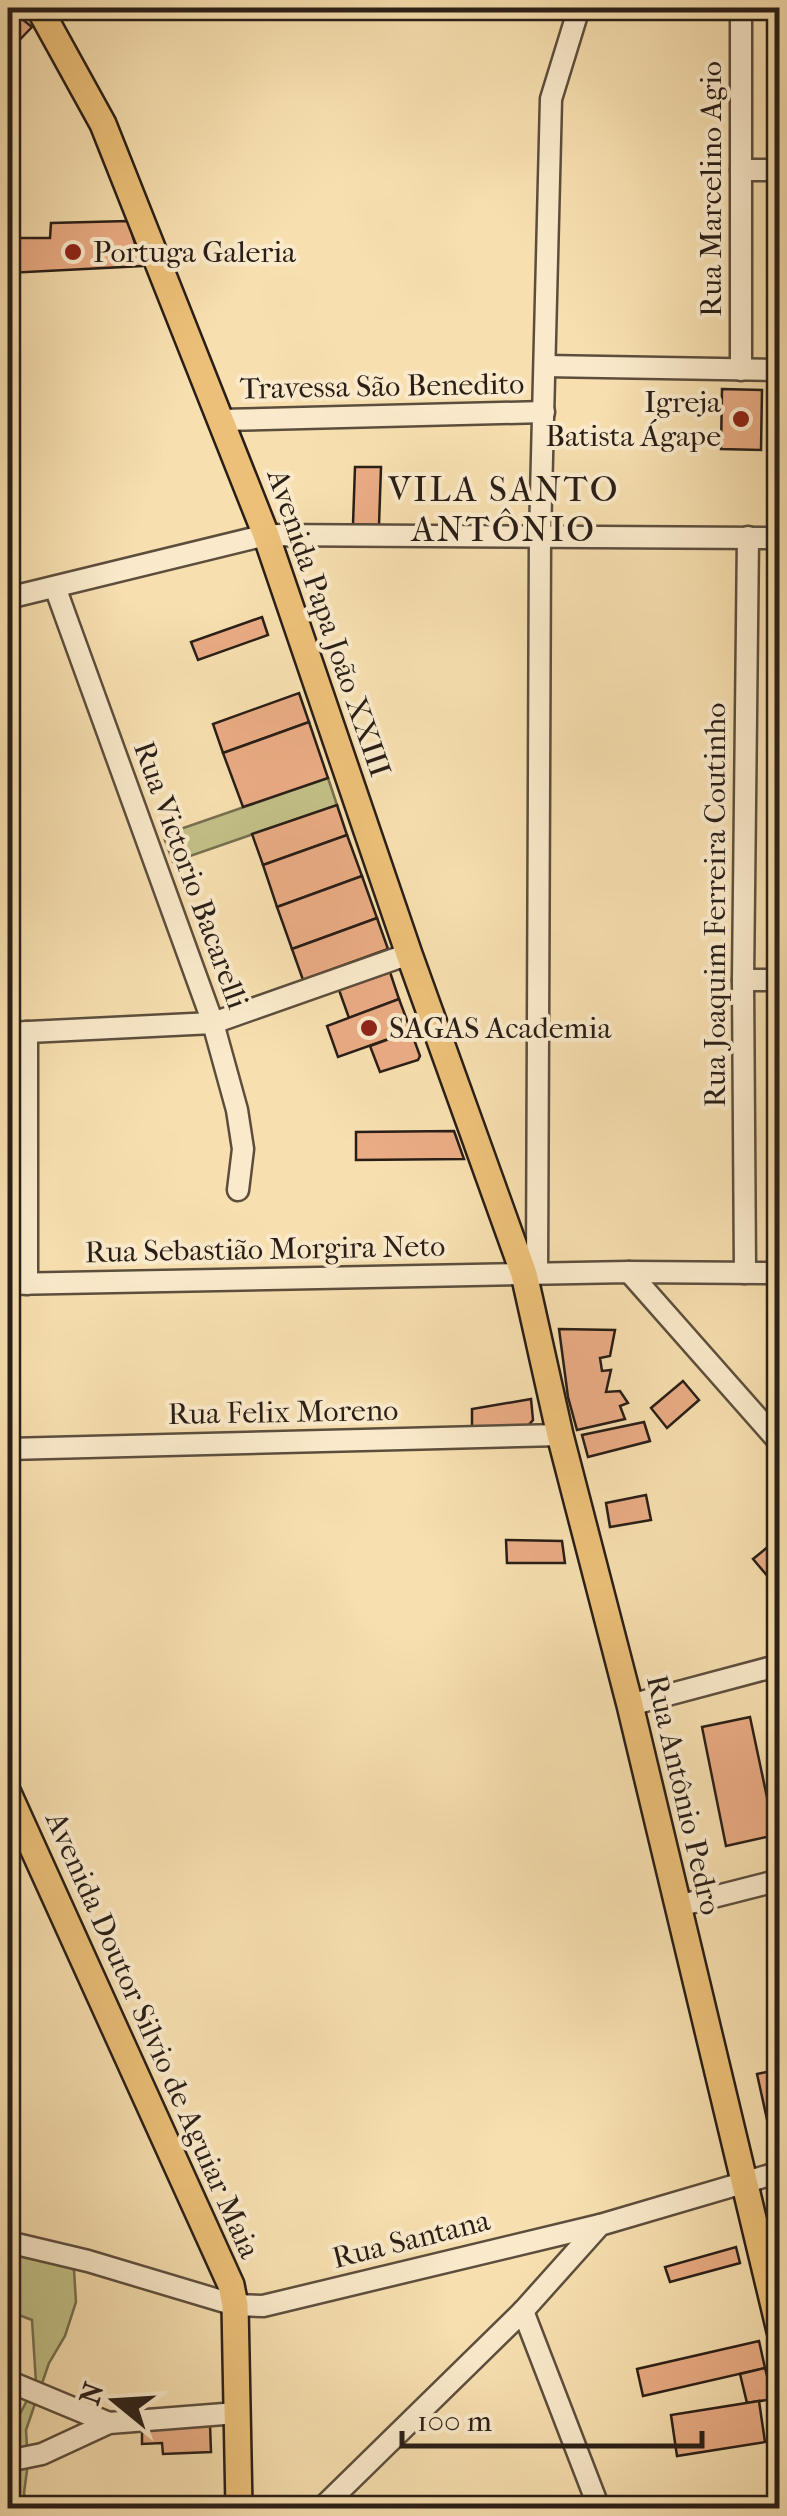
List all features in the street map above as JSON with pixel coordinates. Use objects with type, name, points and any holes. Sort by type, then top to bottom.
[{"type":"main road","name":"Avenida Papa João XXIII","points":[[39,8],[103,124],[266,535],[409,954],[530,1274]]},
{"type":"main road","name":"Rua Antônio Pedro","points":[[530,1274],[560,1435],[630,1705],[780,2331]]},
{"type":"main road","name":"Avenida Doutor Silvio de Aguiar Maia","points":[[8,1793],[230,2285],[235,2305],[238,2508]]},
{"type":"street","points":[[530,1274],[540,537],[551,99],[579,8]]},
{"type":"street","name":"Rua Marcelino Agio","points":[[741,8],[741,370]]},
{"type":"street","points":[[741,170],[780,170]]},
{"type":"street","points":[[544,366],[780,370]]},
{"type":"street","name":"Travessa São Benedito","points":[[221,420],[544,412]]},
{"type":"street","points":[[8,598],[266,535],[780,538]]},
{"type":"street","name":"Rua Joaquim Ferreira Coutinho","points":[[745,1273],[748,537]]},
{"type":"street","name":"Rua Victorio Bacarelli","points":[[55,587],[213,1023],[237,1110],[242,1150],[238,1190]]},
{"type":"street","points":[[17,1284],[18,1032],[213,1023],[409,954]]},
{"type":"street","points":[[744,980],[780,980]]},
{"type":"street","points":[[629,1272],[780,1443]]},
{"type":"street","name":"Rua Sebastião Morgira Neto","points":[[17,1284],[629,1272],[780,1274]]},
{"type":"street","name":"Rua Felix Moreno","points":[[8,1449],[560,1435]]},
{"type":"street","points":[[630,1705],[780,1664]]},
{"type":"street","points":[[678,1906],[780,1880]]},
{"type":"street","name":"Rua Santana","points":[[235,2305],[264,2306],[600,2224],[780,2172]]},
{"type":"street","points":[[322,2508],[523,2311],[600,2224]]},
{"type":"street","points":[[8,2242],[88,2261],[235,2305]]},
{"type":"street","points":[[523,2311],[599,2508]]},
{"type":"street","points":[[8,2382],[109,2422]]},
{"type":"street","points":[[8,2461],[42,2454],[109,2422],[237,2414]]},
{"type":"shaded area","points":[[328,778],[337,805],[173,862],[163,835]]},
{"type":"shaded area","points":[[8,2245],[48,2255],[74,2270],[76,2302],[26,2430],[27,2508],[8,2508],[8,2437],[36,2383],[32,2320],[8,2311]]},
{"type":"building","points":[[8,8],[32,27],[8,52]]},
{"type":"building","name":"Portuga Galeria","points":[[128,221],[142,266],[8,273],[8,238],[50,238],[51,223]]},
{"type":"building","name":"Igreja Batista Ágape","points":[[722,389],[762,390],[761,450],[721,449]]},
{"type":"building","points":[[355,467],[381,467],[379,525],[353,524]]},
{"type":"building","points":[[262,617],[268,635],[198,660],[191,642]]},
{"type":"building","points":[[299,693],[309,722],[223,753],[213,724]]},
{"type":"building","points":[[309,722],[328,778],[243,807],[223,753]]},
{"type":"building","points":[[337,805],[347,835],[263,865],[252,834]]},
{"type":"building","points":[[347,835],[362,876],[277,907],[263,865]]},
{"type":"building","points":[[362,876],[377,918],[292,949],[277,907]]},
{"type":"building","points":[[377,918],[388,949],[303,980],[292,949]]},
{"type":"building","points":[[390,972],[399,999],[349,1018],[339,990]]},
{"type":"building","name":"SAGAS Academia","points":[[399,999],[411,1031],[338,1057],[327,1026]]},
{"type":"building","points":[[411,1031],[418,1060],[380,1072],[370,1046]]},
{"type":"building","points":[[454,1131],[464,1159],[356,1160],[356,1132]]},
{"type":"building","points":[[559,1329],[615,1330],[610,1356],[600,1358],[602,1371],[611,1370],[606,1392],[620,1391],[628,1403],[620,1406],[625,1419],[577,1430],[568,1397]]},
{"type":"building","points":[[683,1381],[699,1400],[667,1428],[651,1408]]},
{"type":"building","points":[[531,1399],[533,1420],[525,1429],[472,1428],[472,1409]]},
{"type":"building","points":[[644,1422],[650,1441],[588,1457],[582,1435]]},
{"type":"building","points":[[646,1495],[651,1520],[610,1527],[606,1503]]},
{"type":"building","points":[[780,1537],[780,1591],[753,1559]]},
{"type":"building","points":[[506,1540],[562,1541],[565,1563],[507,1563]]},
{"type":"building","points":[[750,1717],[775,1835],[726,1846],[702,1727]]},
{"type":"building","points":[[780,2069],[780,2140],[772,2142],[757,2074]]},
{"type":"building","points":[[736,2247],[740,2263],[670,2282],[665,2267]]},
{"type":"building","points":[[759,2341],[765,2368],[643,2396],[637,2369]]},
{"type":"building","points":[[765,2368],[773,2399],[747,2403],[740,2374]]},
{"type":"building","points":[[759,2401],[765,2442],[677,2456],[671,2415]]},
{"type":"building","points":[[210,2424],[211,2452],[163,2454],[162,2443],[142,2444],[142,2427]]},
{"type":"building","points":[[780,2499],[780,2508],[752,2505]]},
{"type":"place","name":"Portuga Galeria","points":[[73,252]]},
{"type":"place","name":"Igreja Batista Ágape","points":[[741,419]]},
{"type":"place","name":"SAGAS Academia","points":[[369,1028]]},
{"type":"district","name":"VILA SANTO ANTÔNIO","points":[[504,509]]}]
